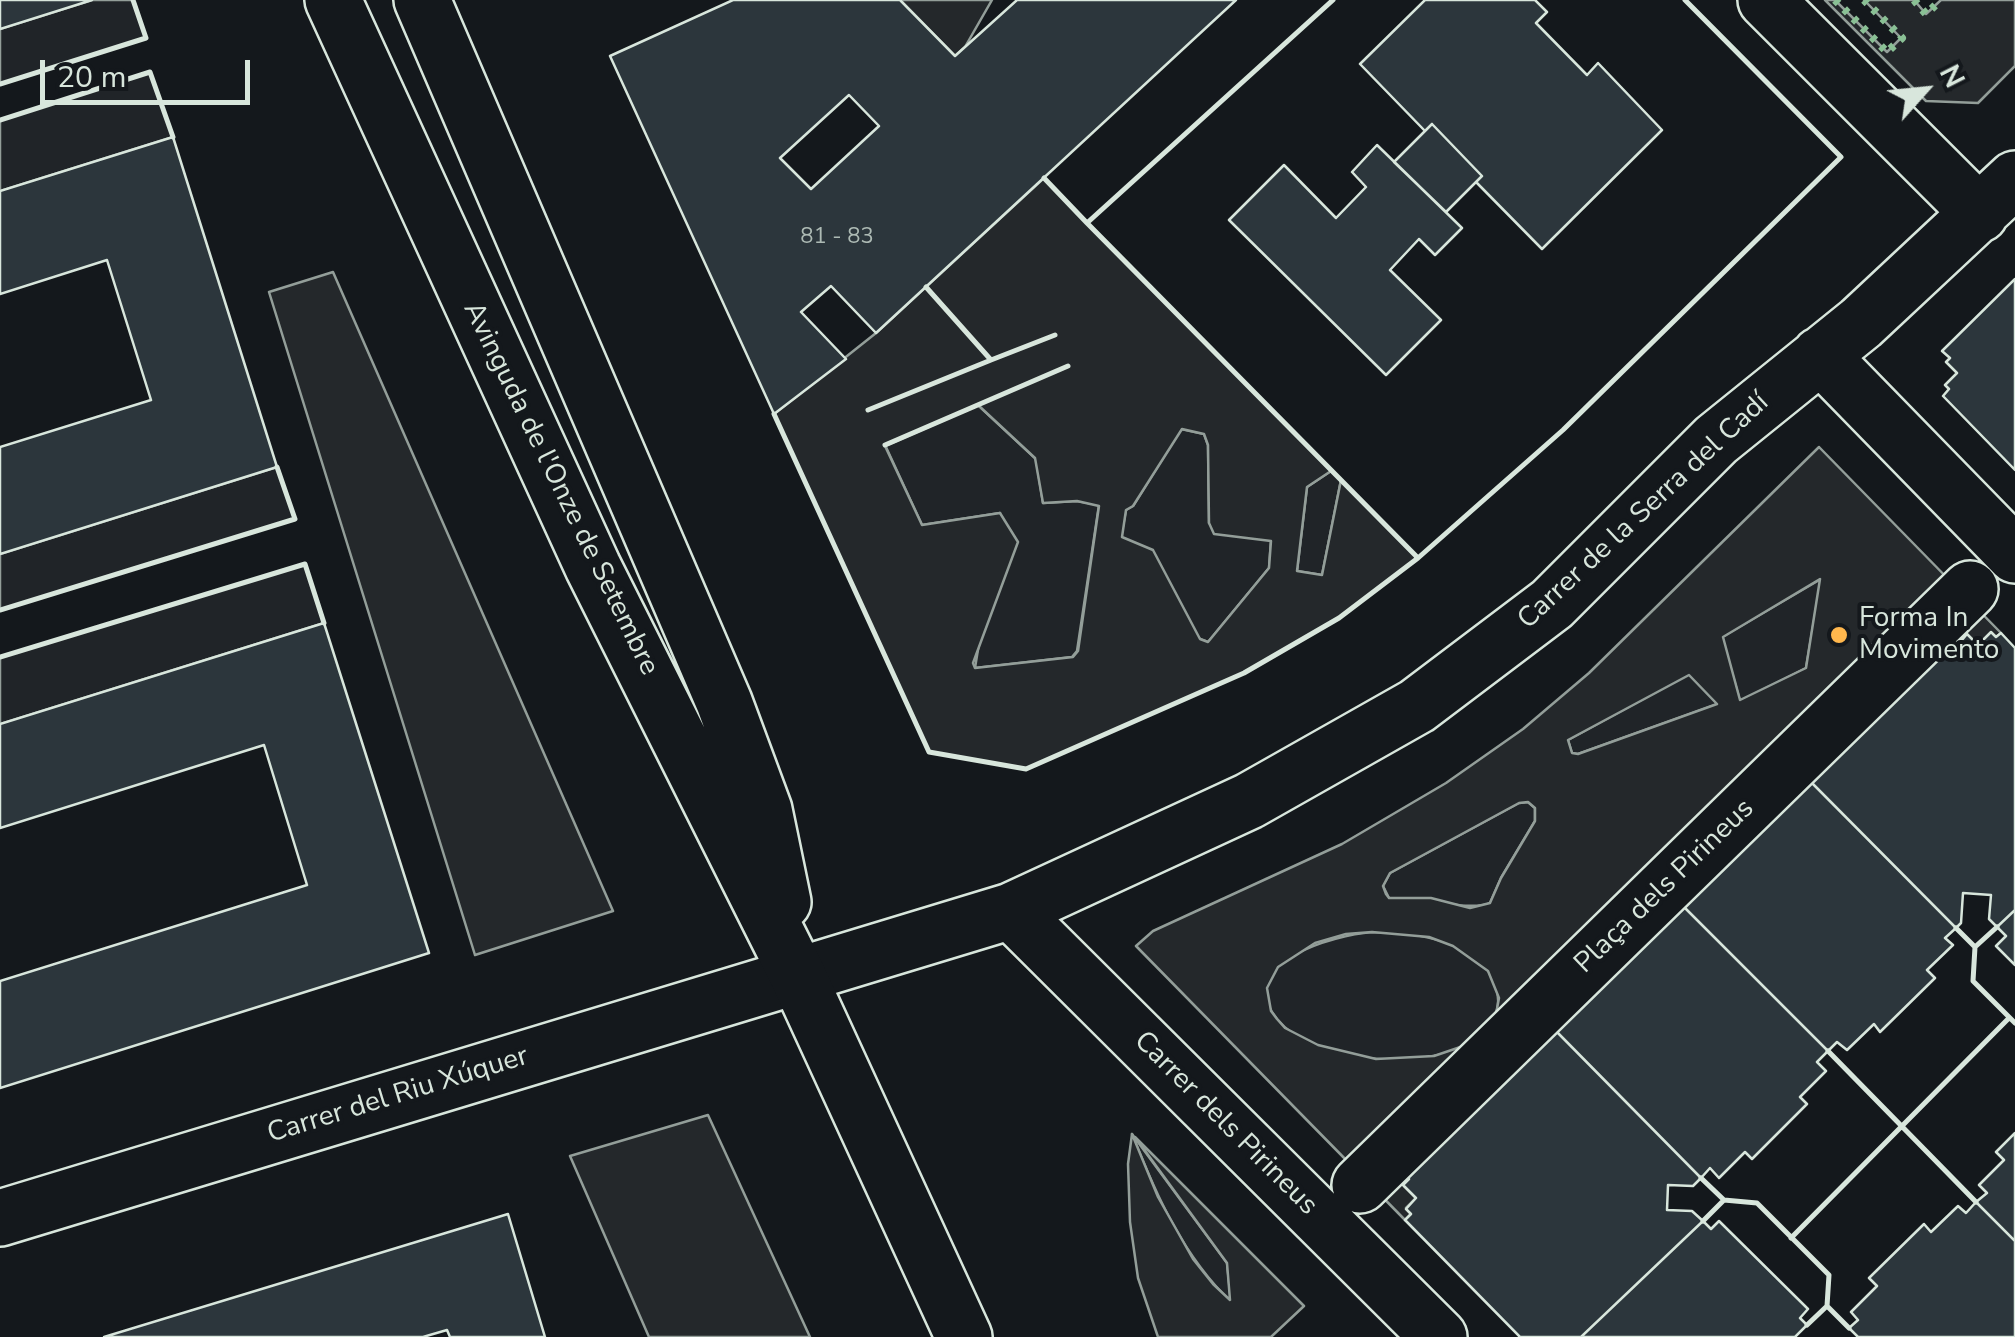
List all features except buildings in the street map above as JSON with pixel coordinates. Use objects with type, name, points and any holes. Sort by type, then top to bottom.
[{"type":"street","name":"Avinguda de l'Onze de Setembre","points":[[333,0],[593,567],[797,974],[964,1337]]},
{"type":"street","name":"Avinguda de l'Onze de Setembre","points":[[422,0],[748,762],[772,842],[797,974]]},
{"type":"street","points":[[1766,0],[1997,197]]},
{"type":"street","name":"Carrer de la Serra del Cadí","points":[[797,974],[1011,912],[1249,801],[1417,706],[1552,604],[1716,440],[1861,323],[1997,197]]},
{"type":"street","points":[[1820,355],[2015,556]]},
{"type":"street","name":"Plaça dels Pirineus","points":[[1360,1185],[1970,588]]},
{"type":"street","name":"Carrer dels Pirineus","points":[[1011,912],[1438,1337]]},
{"type":"street","name":"Carrer del Riu Xúquer","points":[[0,1218],[797,974]]},
{"type":"shaded area","points":[[92,0],[133,0],[146,38],[0,84],[0,29]]},
{"type":"shaded area","points":[[900,0],[992,0],[965,47],[955,56]]},
{"type":"shaded area","points":[[1825,0],[1835,0],[1887,52],[1901,38],[1864,0],[1914,0],[1926,14],[1941,0],[2015,0],[2015,66],[1978,103],[1926,101]]},
{"type":"shaded area","points":[[150,72],[173,137],[0,191],[0,120]]},
{"type":"shaded area","points":[[1044,178],[1331,471],[1307,487],[1297,571],[1322,575],[1341,480],[1418,558],[1339,618],[1244,673],[1026,769],[929,752],[774,414],[876,333]],"holes":[[[978,405],[1035,458],[1043,503],[1077,501],[1099,506],[1078,651],[1073,657],[975,668],[973,663],[1018,542],[1000,513],[922,525],[885,446]],[[1182,429],[1204,434],[1208,445],[1209,523],[1214,534],[1271,541],[1269,568],[1208,642],[1200,639],[1153,550],[1122,537],[1126,510],[1133,506]]]},
{"type":"shaded area","points":[[333,272],[613,911],[475,955],[269,292]]},
{"type":"shaded area","points":[[978,405],[1036,459],[1043,503],[1077,501],[1099,505],[1077,651],[1072,657],[975,668],[1000,513],[922,525],[885,445]]},
{"type":"shaded area","points":[[1181,429],[1204,434],[1208,445],[1209,523],[1271,540],[1269,568],[1208,642],[1200,639],[1121,537],[1126,510],[1133,506]]},
{"type":"shaded area","points":[[1819,447],[2001,633],[1996,637],[1991,633],[1978,645],[1957,634],[1405,1176],[1409,1179],[1404,1186],[1416,1198],[1406,1208],[1411,1214],[1405,1220],[1136,946],[1153,931],[1342,844],[1446,783],[1523,729],[1589,673]],"holes":[[[1820,579],[1806,668],[1740,700],[1723,637]],[[1689,675],[1717,704],[1578,754],[1572,753],[1568,740]],[[1528,802],[1535,808],[1535,821],[1490,903],[1470,908],[1431,898],[1389,898],[1386,894],[1383,886],[1390,873],[1519,803]],[[1346,934],[1429,937],[1453,946],[1488,971],[1499,998],[1496,1014],[1478,1041],[1434,1056],[1376,1059],[1318,1045],[1285,1028],[1271,1011],[1267,988],[1278,967],[1315,943]]]},
{"type":"shaded area","points":[[277,467],[295,519],[0,610],[0,554]]},
{"type":"shaded area","points":[[1331,471],[1341,480],[1322,575],[1297,571],[1307,487]]},
{"type":"shaded area","points":[[305,564],[324,623],[0,724],[0,657]]},
{"type":"shaded area","points":[[1821,579],[1806,668],[1740,701],[1722,637]]},
{"type":"shaded area","points":[[1689,674],[1718,704],[1572,753],[1568,740]]},
{"type":"shaded area","points":[[1528,802],[1535,808],[1535,821],[1490,903],[1457,905],[1389,898],[1383,886],[1390,873],[1519,803]]},
{"type":"shaded area","points":[[1372,932],[1426,937],[1461,949],[1476,959],[1488,971],[1498,999],[1496,1014],[1483,1033],[1462,1048],[1436,1056],[1387,1059],[1313,1045],[1277,1019],[1266,999],[1267,982],[1277,967],[1314,946]]},
{"type":"shaded area","points":[[708,1115],[810,1337],[649,1337],[570,1156]]},
{"type":"shaded area","points":[[1132,1134],[1227,1263],[1231,1302],[1185,1245],[1161,1202]]},
{"type":"shaded area","points":[[1132,1134],[1158,1197],[1193,1259],[1213,1284],[1230,1300],[1227,1263],[1135,1137],[1304,1306],[1271,1337],[1158,1337],[1138,1278],[1130,1222],[1128,1164]]},
{"type":"hedge","points":[[1835,0],[1887,52],[1902,38],[1864,0]]},
{"type":"hedge","points":[[1914,0],[1926,14],[1941,0]]},
{"type":"wall","points":[[0,84],[146,38],[133,0]]},
{"type":"wall","points":[[1333,0],[1087,223],[1418,558],[1563,430],[1841,157],[1685,0]]},
{"type":"wall","points":[[0,120],[150,72],[173,137]]},
{"type":"wall","points":[[1044,178],[1087,223]]},
{"type":"wall","points":[[868,410],[991,360],[926,287]]},
{"type":"wall","points":[[991,360],[1055,335]]},
{"type":"wall","points":[[885,445],[1068,366]]},
{"type":"wall","points":[[774,414],[929,752],[1026,769],[1244,673],[1339,618],[1418,558]]},
{"type":"wall","points":[[0,610],[295,519],[277,467]]},
{"type":"wall","points":[[0,657],[305,564],[324,623]]},
{"type":"wall","points":[[1975,947],[1997,927]]},
{"type":"wall","points":[[1956,928],[1975,947],[1973,981],[2015,1023]]},
{"type":"wall","points":[[1791,1238],[2009,1018]]},
{"type":"wall","points":[[1828,1051],[1976,1202]]},
{"type":"wall","points":[[1701,1178],[1724,1200],[1757,1203],[1829,1275],[1827,1306],[1849,1328]]},
{"type":"wall","points":[[1703,1221],[1724,1200]]},
{"type":"wall","points":[[1807,1325],[1827,1306]]},
{"type":"place","name":"Forma In Movimento","points":[[1839,635]]}]
